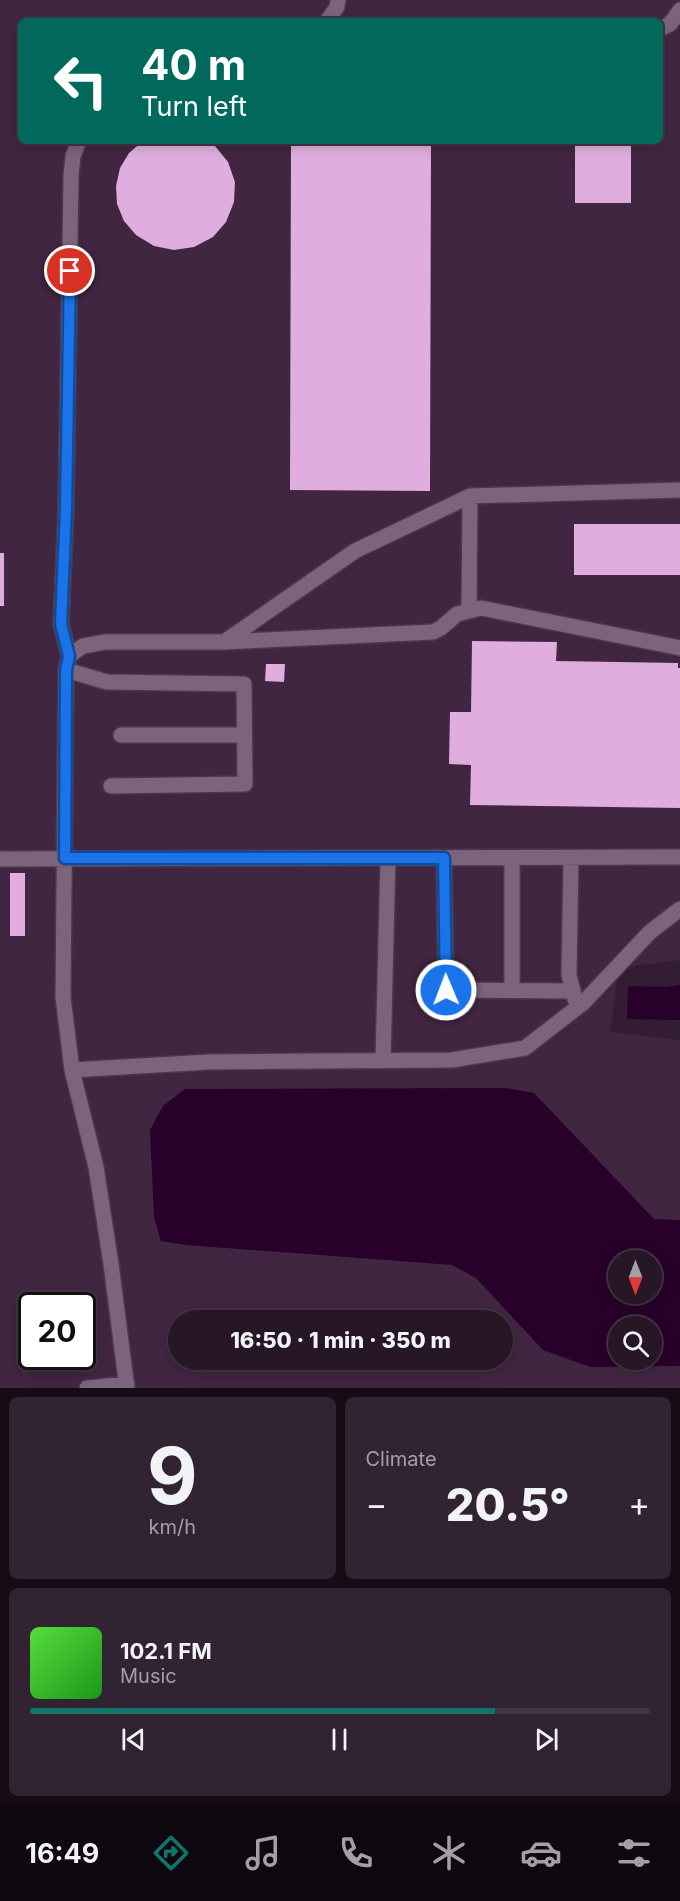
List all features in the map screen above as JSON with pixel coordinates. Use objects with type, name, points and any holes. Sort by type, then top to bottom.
[{"type":"lane","points":[[329,18],[339,0]]},
{"type":"lane","points":[[663,28],[670,24],[680,10]]},
{"type":"lane","points":[[78,144],[73,156],[71,176],[66,497],[61,624],[67,663],[63,997],[72,1070],[96,1167],[127,1386],[87,1388]]},
{"type":"lane","points":[[224,642],[355,551],[470,496],[680,490]]},
{"type":"lane","points":[[469,610],[470,496]]},
{"type":"lane","points":[[67,663],[83,646],[105,642],[224,642],[433,632],[457,614],[481,608],[680,648]]},
{"type":"lane","points":[[67,663],[107,682],[244,684],[245,784],[111,786]]},
{"type":"lane","points":[[121,735],[244,735]]},
{"type":"lane","points":[[0,859],[680,857]]},
{"type":"lane","points":[[382,1061],[388,858]]},
{"type":"lane","points":[[444,858],[446,990],[573,991]]},
{"type":"lane","points":[[512,858],[512,990]]},
{"type":"lane","points":[[571,858],[569,975],[577,1008]]},
{"type":"lane","points":[[72,1070],[207,1062],[452,1060],[525,1048],[577,1008],[650,932],[680,909]]},
{"type":"shaded area","points":[[0,0],[680,0],[680,960],[619,968],[610,1032],[680,1040],[680,1388],[0,1388]]},
{"type":"shaded area","points":[[680,985],[680,1020],[627,1019],[628,986]]},
{"type":"shaded area","points":[[507,1088],[534,1093],[654,1219],[680,1220],[680,1366],[662,1366],[662,1316],[608,1316],[608,1367],[590,1367],[543,1350],[513,1318],[513,1310],[506,1310],[476,1278],[452,1265],[186,1245],[161,1241],[154,1217],[150,1130],[163,1106],[185,1089]]},
{"type":"building","points":[[140,144],[212,144],[215,146],[228,162],[235,182],[234,202],[226,222],[213,237],[194,247],[174,250],[154,246],[136,235],[124,221],[117,204],[116,186],[120,168],[129,153]]},
{"type":"building","points":[[291,144],[431,144],[430,491],[290,490]]},
{"type":"building","points":[[575,144],[631,144],[631,203],[575,203]]},
{"type":"building","points":[[574,524],[680,524],[680,575],[574,575]]},
{"type":"building","points":[[0,553],[4,553],[4,606],[0,606]]},
{"type":"building","points":[[472,641],[557,642],[556,661],[678,663],[678,668],[680,668],[680,808],[470,805],[471,765],[449,764],[450,712],[471,712]]},
{"type":"building","points":[[266,664],[285,664],[284,682],[265,681]]},
{"type":"building","points":[[10,873],[25,873],[25,936],[10,936]]},
{"type":"route","points":[[70,271],[66,509],[61,624],[69,656],[66,670],[65,858],[444,858],[446,990]]}]
